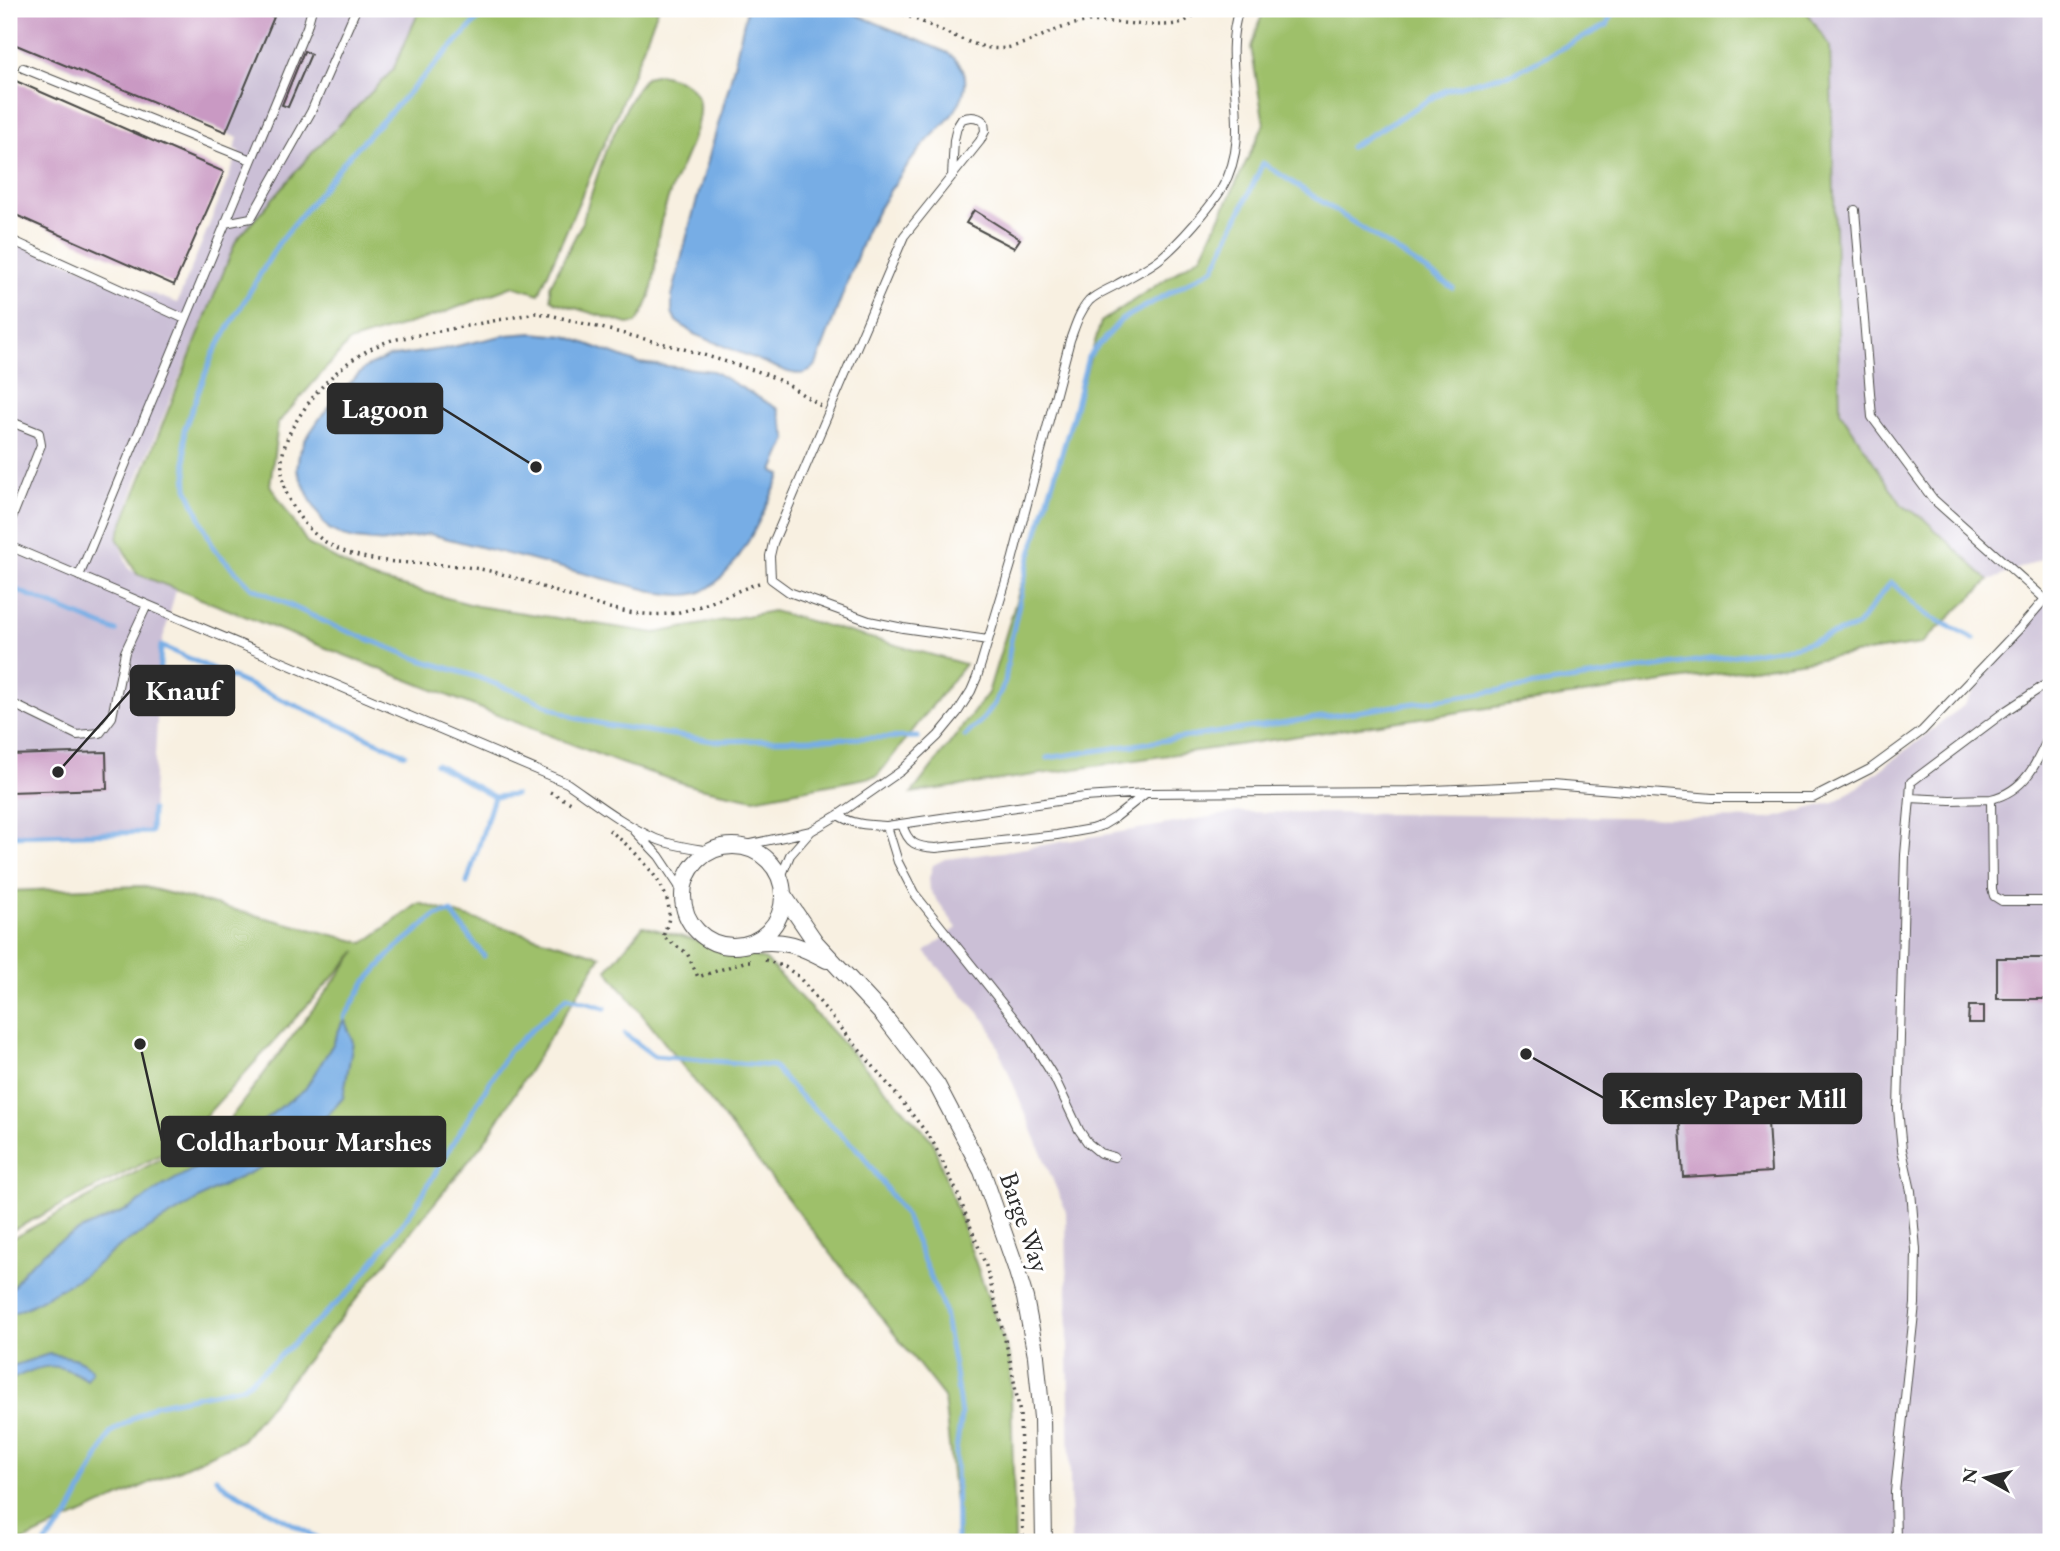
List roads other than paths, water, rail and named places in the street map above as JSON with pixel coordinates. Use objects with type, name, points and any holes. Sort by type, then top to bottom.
[{"type":"street","points":[[726,846],[742,846],[758,852],[772,863],[780,877],[784,896],[782,912],[774,926],[763,937],[733,947],[717,944],[704,937],[693,926],[686,912],[683,892],[687,875],[696,861],[710,851],[726,846]]},
{"type":"street","name":"Barge Way","points":[[784,896],[806,929],[883,1015],[937,1085],[971,1147],[1002,1222],[1025,1298],[1036,1356],[1042,1418],[1044,1542]]},
{"type":"street","name":"Barge Way","points":[[748,944],[784,942],[835,964]]},
{"type":"lane","points":[[79,576],[307,27],[312,9]]},
{"type":"lane","points":[[225,223],[251,218],[311,112],[356,9]]},
{"type":"lane","points":[[780,877],[790,855],[811,831],[901,771],[938,736],[971,691],[978,677],[1012,561],[1070,340],[1079,316],[1088,302],[1099,293],[1161,258],[1178,242],[1222,188],[1230,170],[1238,128],[1231,58],[1239,9]]},
{"type":"lane","points":[[23,68],[251,160]]},
{"type":"lane","points":[[952,176],[957,127],[962,118],[978,118],[984,122],[983,137],[952,176],[904,236],[773,543],[770,556],[771,579],[789,592],[869,621],[988,640]]},
{"type":"lane","points":[[838,815],[845,820],[861,824],[887,826],[1085,797],[1146,793],[1409,791],[1550,785],[1712,798],[1813,798],[1870,769],[1922,731],[2048,598],[1933,499],[1872,417],[1855,210]]},
{"type":"lane","points":[[9,239],[185,319]]},
{"type":"lane","points":[[9,421],[39,433],[41,444],[9,525]]},
{"type":"lane","points":[[9,546],[567,783],[630,825],[657,839],[710,851]]},
{"type":"lane","points":[[9,702],[78,735],[100,733],[112,717],[125,652],[148,605]]},
{"type":"lane","points":[[1896,1542],[1895,1492],[1914,1304],[1916,1250],[1911,1191],[1902,1150],[1898,1097],[1905,855],[1911,782],[2007,710],[2051,681]]},
{"type":"lane","points":[[1910,798],[1950,800],[2000,797],[2015,789],[2027,777],[2051,731]]},
{"type":"lane","points":[[902,824],[905,835],[913,844],[926,848],[1045,836],[1103,825],[1146,793]]},
{"type":"lane","points":[[1991,799],[1994,896],[2002,901],[2051,901]]},
{"type":"lane","points":[[630,825],[659,856],[683,892]]},
{"type":"lane","points":[[887,826],[898,862],[914,893],[1029,1037],[1055,1079],[1088,1143],[1100,1153],[1114,1157]]},
{"type":"lane","points":[[742,846],[811,831]]},
{"type":"water","points":[[747,9],[843,9],[948,53],[961,66],[965,76],[965,88],[956,109],[913,158],[873,219],[816,365],[802,374],[785,371],[694,334],[676,321],[672,312],[672,296]]},
{"type":"water","points":[[532,333],[566,336],[638,363],[713,371],[778,409],[787,439],[773,471],[781,475],[748,542],[725,574],[712,586],[693,594],[660,593],[429,534],[385,542],[354,539],[329,529],[323,522],[297,470],[299,454],[320,418],[366,367],[388,357],[443,349],[506,335]]},
{"type":"water","points":[[344,1018],[353,1042],[343,1098],[319,1125],[262,1167],[214,1190],[121,1245],[83,1276],[9,1315],[9,1293],[25,1269],[53,1245],[129,1209],[163,1186],[236,1145],[305,1089],[333,1044]]},
{"type":"water","points":[[49,1354],[78,1360],[92,1371],[87,1380],[66,1369],[48,1367],[30,1371],[9,1381],[9,1367]]},
{"type":"waterway","points":[[491,9],[481,16],[347,158],[278,244],[213,354],[184,430],[187,488],[214,549],[251,587],[334,626],[421,660],[525,695],[575,718],[713,741],[918,737]]},
{"type":"waterway","points":[[1350,147],[1446,90],[1515,72],[1607,25],[1613,9]]},
{"type":"waterway","points":[[965,736],[984,718],[1005,682],[1027,567],[1088,357],[1121,320],[1214,268],[1263,163],[1453,288]]},
{"type":"waterway","points":[[1047,758],[1797,646],[1856,627],[1891,582],[1927,615],[1974,639]]},
{"type":"waterway","points":[[9,587],[116,631]]},
{"type":"waterway","points":[[157,711],[161,646],[405,754]]},
{"type":"waterway","points":[[436,764],[494,797],[467,883]]},
{"type":"waterway","points":[[494,797],[515,795]]},
{"type":"waterway","points":[[9,836],[151,832],[152,810]]},
{"type":"waterway","points":[[344,1018],[364,984],[395,949],[435,916],[451,912],[484,956]]},
{"type":"waterway","points":[[46,1542],[68,1517],[111,1432],[155,1405],[242,1387],[354,1287],[416,1205],[508,1052],[567,997],[605,1008]]},
{"type":"waterway","points":[[625,1034],[654,1056],[773,1066],[795,1091],[861,1153],[905,1215],[943,1307],[955,1372],[961,1415],[956,1451],[957,1542]]},
{"type":"waterway","points":[[216,1478],[227,1488],[325,1542]]},
{"type":"place","name":"Lagoon","points":[[536,467]]},
{"type":"place","name":"Knauf","points":[[58,772]]},
{"type":"place","name":"Coldharbour Marshes","points":[[140,1044]]},
{"type":"place","name":"Kemsley Paper Mill","points":[[1526,1054]]}]
